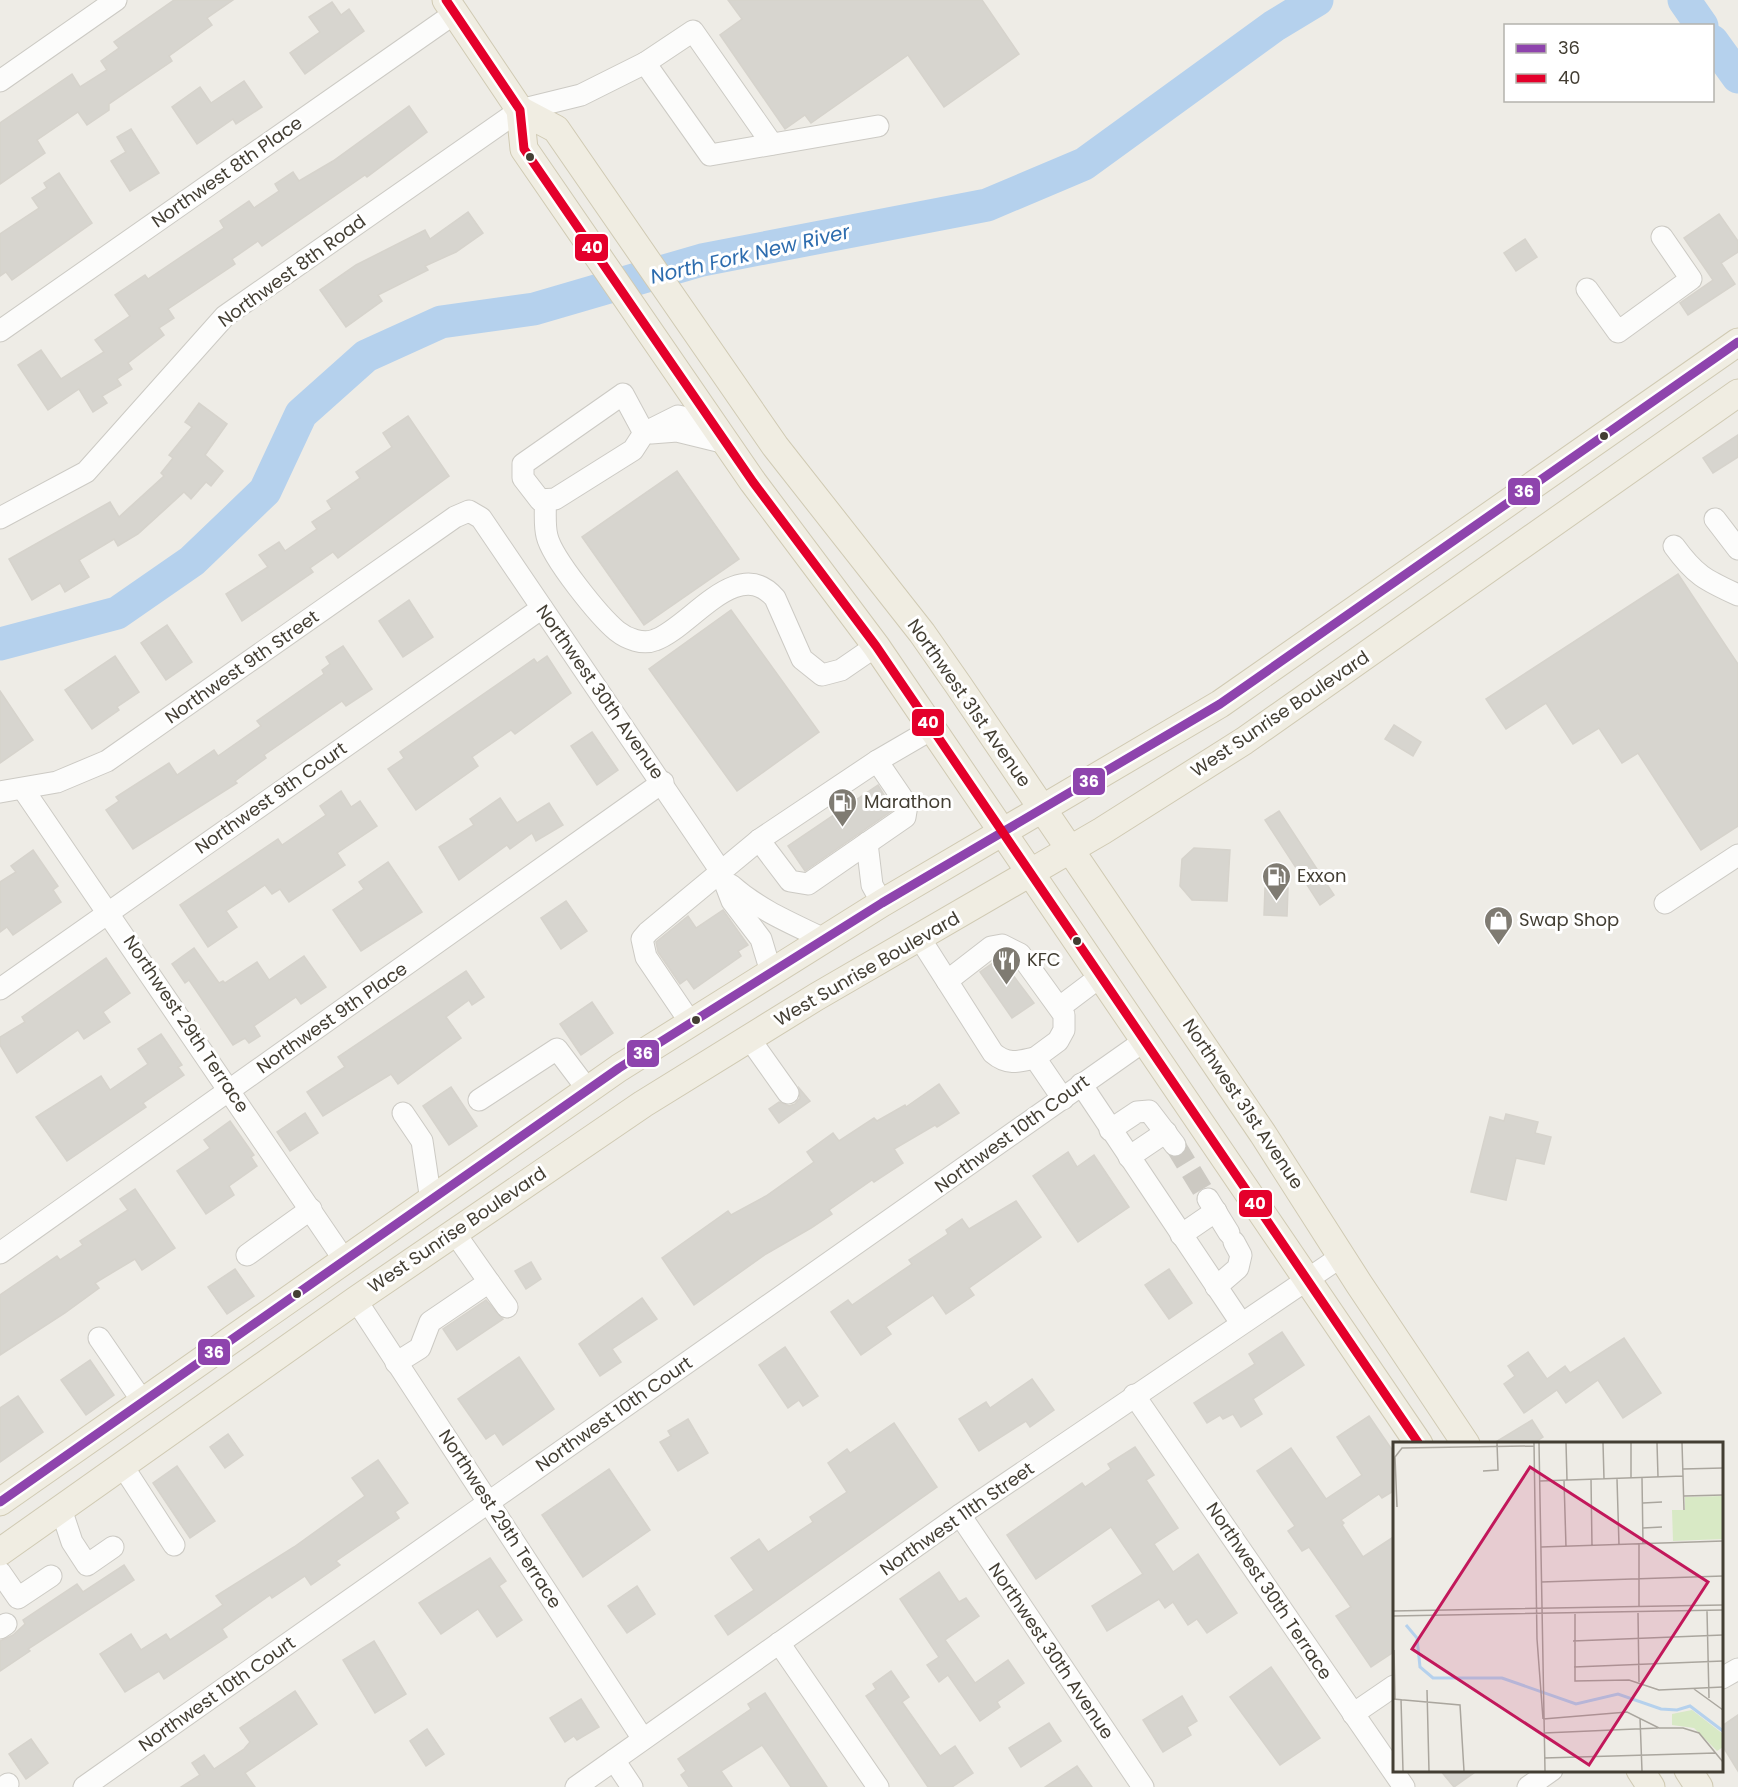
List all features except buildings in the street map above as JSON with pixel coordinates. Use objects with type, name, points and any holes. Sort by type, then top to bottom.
[{"type":"main road","name":"Northwest 31st Avenue","points":[[451,6],[520,110],[525,149],[719,433],[876,646],[1418,1442]]},
{"type":"main road","name":"Northwest 31st Avenue","points":[[520,110],[556,129],[775,446],[922,633],[1263,1134],[1465,1442]]},
{"type":"main road","name":"West Sunrise Boulevard","points":[[0,1502],[588,1090],[690,1022],[882,903],[1220,704],[1738,342]]},
{"type":"main road","name":"West Sunrise Boulevard","points":[[0,1552],[320,1325],[643,1104],[749,1038],[1070,849],[1244,741],[1738,393]]},
{"type":"main road","points":[[719,433],[751,431],[775,446]]},
{"type":"main road","points":[[356,1300],[353,1290],[361,1270],[392,1228]]},
{"type":"main road","points":[[320,1325],[342,1291],[346,1274],[345,1261]]},
{"type":"main road","points":[[1641,1772],[1651,1787]]},
{"type":"main road","points":[[1689,1772],[1699,1787]]},
{"type":"street","points":[[0,81],[116,0]]},
{"type":"street","name":"Northwest 8th Place","points":[[0,331],[451,6]]},
{"type":"street","points":[[520,110],[581,94],[645,63],[693,31],[772,144]]},
{"type":"street","points":[[645,63],[710,155],[878,126]]},
{"type":"street","name":"Northwest 8th Road","points":[[0,518],[86,472],[225,316],[520,110]]},
{"type":"street","points":[[1587,289],[1618,332],[1691,279],[1662,237]]},
{"type":"street","points":[[644,433],[623,394],[523,464],[523,478],[540,500],[555,499],[633,450],[644,433],[680,415],[719,433]]},
{"type":"street","points":[[545,500],[546,537],[562,566],[617,632],[629,639],[642,642],[656,640],[721,593],[744,583],[769,590],[776,598],[802,659],[822,675],[841,670],[876,646]]},
{"type":"street","name":"Northwest 30th Avenue","points":[[469,511],[481,518],[663,782],[722,874],[749,901],[782,920],[824,939]]},
{"type":"street","name":"Northwest 9th Street","points":[[0,792],[57,782],[107,761],[455,517],[469,511]]},
{"type":"street","points":[[1715,519],[1738,549]]},
{"type":"street","points":[[1674,546],[1691,569],[1707,581],[1738,594]]},
{"type":"street","name":"Northwest 9th Court","points":[[0,989],[542,608]]},
{"type":"street","points":[[690,1022],[646,957],[642,939],[722,874],[759,840],[877,761],[932,729]]},
{"type":"street","points":[[759,840],[790,880],[808,884],[905,817],[906,805],[877,761]]},
{"type":"street","name":"Northwest 9th Place","points":[[0,1252],[663,782]]},
{"type":"street","name":"Northwest 29th Terrace","points":[[23,789],[231,1090],[345,1261]]},
{"type":"street","points":[[867,843],[872,885],[882,903]]},
{"type":"street","points":[[1665,903],[1738,855]]},
{"type":"street","name":"Northwest 30th Avenue","points":[[722,874],[732,902],[761,939],[771,972]]},
{"type":"street","points":[[919,938],[993,1053],[1001,1060],[1015,1062],[1035,1058],[1058,1041],[1064,1030],[1064,1015],[1060,1007],[1020,954],[1002,945],[991,946],[947,981]]},
{"type":"street","points":[[1060,1007],[1101,976]]},
{"type":"street","points":[[749,1038],[788,1093]]},
{"type":"street","name":"Northwest 10th Court","points":[[84,1787],[1144,1041]]},
{"type":"street","points":[[479,1100],[556,1049],[588,1090]]},
{"type":"street","points":[[1035,1058],[1063,1099]]},
{"type":"street","points":[[1081,1084],[1241,1323]]},
{"type":"street","points":[[1110,1130],[1137,1112],[1149,1111],[1171,1139],[1129,1157]]},
{"type":"street","points":[[403,1113],[422,1140],[431,1201]]},
{"type":"street","points":[[1181,1235],[1212,1205],[1241,1255],[1238,1268],[1216,1287]]},
{"type":"street","points":[[247,1255],[311,1209]]},
{"type":"street","points":[[454,1232],[507,1306]]},
{"type":"street","name":"Northwest 11th Street","points":[[576,1787],[960,1515],[1342,1256]]},
{"type":"street","points":[[396,1363],[420,1348],[430,1322],[489,1282]]},
{"type":"street","name":"Northwest 29th Terrace","points":[[356,1300],[643,1739]]},
{"type":"street","points":[[99,1338],[143,1402]]},
{"type":"street","name":"Northwest 30th Terrace","points":[[1134,1395],[1393,1771]]},
{"type":"street","points":[[122,1466],[174,1545]]},
{"type":"street","points":[[61,1509],[72,1542],[87,1565],[112,1547]]},
{"type":"street","name":"Northwest 30th Avenue","points":[[960,1515],[1143,1787]]},
{"type":"street","points":[[0,1572],[18,1599],[51,1576]]},
{"type":"street","points":[[779,1643],[878,1787]]},
{"type":"street","points":[[1723,1677],[1738,1669]]},
{"type":"street","points":[[1353,1714],[1393,1687]]},
{"type":"street","points":[[614,1760],[632,1787]]},
{"type":"street","name":"Northwest 30th Terrace","points":[[1394,1772],[1404,1787]]},
{"type":"street","points":[[1528,1787],[1549,1772]]},
{"type":"waterway","name":"North Fork New River","points":[[0,644],[117,613],[192,561],[265,491],[301,414],[366,356],[441,322],[534,309],[702,260],[987,205],[1084,164],[1274,26],[1317,0]]},
{"type":"waterway","name":"North Fork New River","points":[[1684,0],[1701,24]]},
{"type":"waterway","name":"North Fork New River","points":[[1714,44],[1738,77]]},
{"type":"tunnel","points":[[1175,1145],[1208,1199]]},
{"type":"transit line","name":"40","points":[[446,0],[520,110],[524,149],[753,482],[876,646],[1418,1442]]},
{"type":"transit line","name":"36","points":[[0,1502],[619,1068],[882,903],[1220,704],[1738,342]]},
{"type":"place","name":"Marathon","points":[[843,828]]},
{"type":"place","name":"Exxon","points":[[1276,902]]},
{"type":"place","name":"Swap Shop","points":[[1498,946]]},
{"type":"place","name":"KFC","points":[[1006,986]]}]
